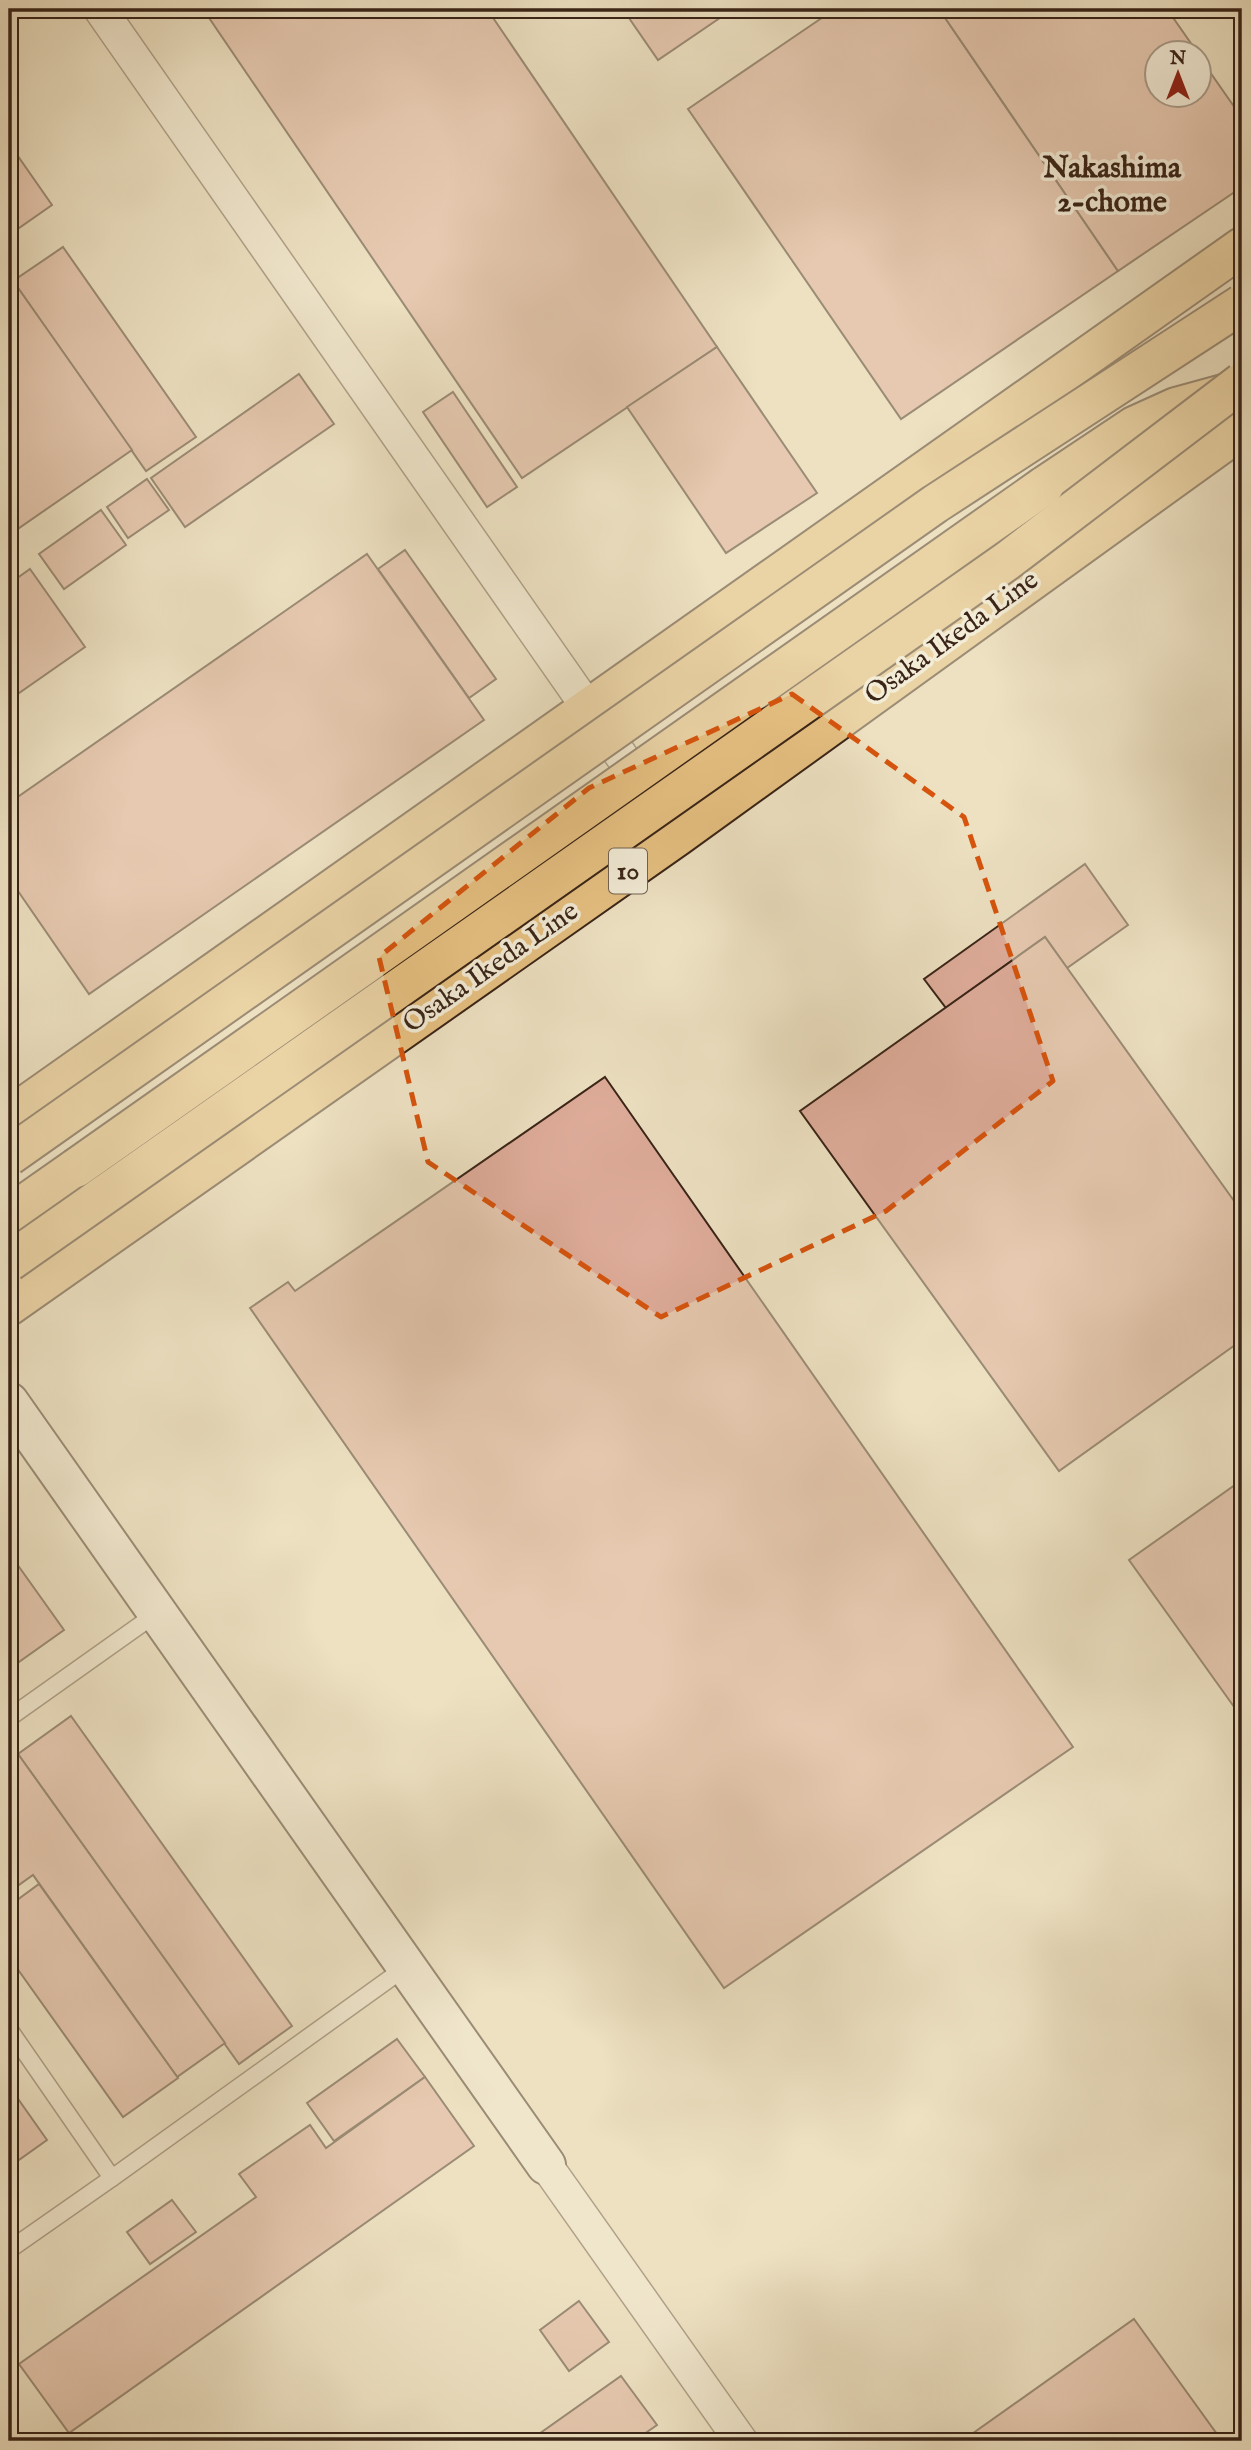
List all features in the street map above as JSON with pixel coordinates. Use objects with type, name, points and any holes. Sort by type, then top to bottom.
[{"type":"main road","points":[[9,1116],[1242,247]]},
{"type":"main road","points":[[9,1156],[935,504],[1242,304]]},
{"type":"main road","points":[[9,1262],[1007,561],[1242,382]]},
{"type":"main road","points":[[9,1215],[1044,486],[1155,416],[1242,389]]},
{"type":"main road","name":"Osaka Ikeda Line","points":[[9,1306],[678,836],[1242,429]]},
{"type":"street","points":[[100,9],[678,836]]},
{"type":"street","points":[[9,1402],[741,2441]]},
{"type":"lane","points":[[9,1718],[157,1613]]},
{"type":"lane","points":[[9,2250],[406,1967]]},
{"type":"lane","points":[[9,2029],[112,2178]]},
{"type":"highlighted area","points":[[792,694],[964,817],[1053,1081],[886,1211],[661,1317],[428,1162],[379,957],[589,788]]},
{"type":"building","points":[[203,9],[487,9],[717,347],[522,478]]},
{"type":"building","points":[[643,9],[733,9],[658,60],[629,18]]},
{"type":"building","points":[[835,9],[939,9],[1118,271],[901,419],[688,109]]},
{"type":"building","points":[[939,9],[1167,9],[1187,38],[1142,38],[1142,108],[1212,108],[1212,75],[1242,118],[1242,187],[1118,271]]},
{"type":"building","points":[[13,149],[52,205],[9,235],[9,151]]},
{"type":"building","points":[[63,247],[196,437],[146,471],[13,281]]},
{"type":"building","points":[[9,275],[132,450],[9,535]]},
{"type":"building","points":[[717,347],[817,493],[726,553],[627,407]]},
{"type":"building","points":[[299,374],[334,424],[185,527],[151,478]]},
{"type":"building","points":[[453,392],[517,487],[487,507],[423,412]]},
{"type":"building","points":[[147,479],[169,510],[128,538],[107,507]]},
{"type":"building","points":[[101,510],[126,545],[64,589],[39,554]]},
{"type":"building","points":[[405,550],[496,679],[469,698],[378,569]]},
{"type":"building","points":[[367,554],[484,720],[89,994],[9,878],[9,803]]},
{"type":"building","points":[[30,569],[85,647],[9,700],[9,584]]},
{"type":"building","points":[[1085,864],[1128,925],[1067,968],[1045,937],[946,1008],[924,979]]},
{"type":"building","points":[[1045,937],[1242,1212],[1242,1340],[1059,1471],[800,1111]]},
{"type":"building","points":[[605,1077],[1073,1747],[724,1988],[250,1308],[288,1282],[295,1291]]},
{"type":"building","points":[[1242,1480],[1242,1718],[1129,1560]]},
{"type":"building","points":[[17,1564],[64,1630],[9,1669],[9,1569]]},
{"type":"building","points":[[71,1716],[292,2026],[239,2064],[18,1754]]},
{"type":"building","points":[[18,1754],[225,2043],[177,2077],[33,1875],[9,1892],[9,1761]]},
{"type":"building","points":[[39,1884],[178,2078],[123,2117],[9,1957],[9,1906]]},
{"type":"building","points":[[397,2039],[425,2077],[334,2141],[307,2103]]},
{"type":"building","points":[[425,2077],[474,2146],[69,2433],[19,2364],[256,2197],[239,2174],[310,2125],[326,2148]]},
{"type":"building","points":[[9,2086],[47,2140],[9,2167]]},
{"type":"building","points":[[172,2200],[196,2232],[150,2264],[127,2232]]},
{"type":"building","points":[[579,2301],[609,2342],[569,2371],[540,2330]]},
{"type":"building","points":[[1134,2319],[1222,2441],[962,2441]]},
{"type":"building","points":[[621,2376],[657,2425],[634,2441],[529,2441]]},
{"type":"district","name":"Nakashima 2-chome","points":[[1112,186]]}]
